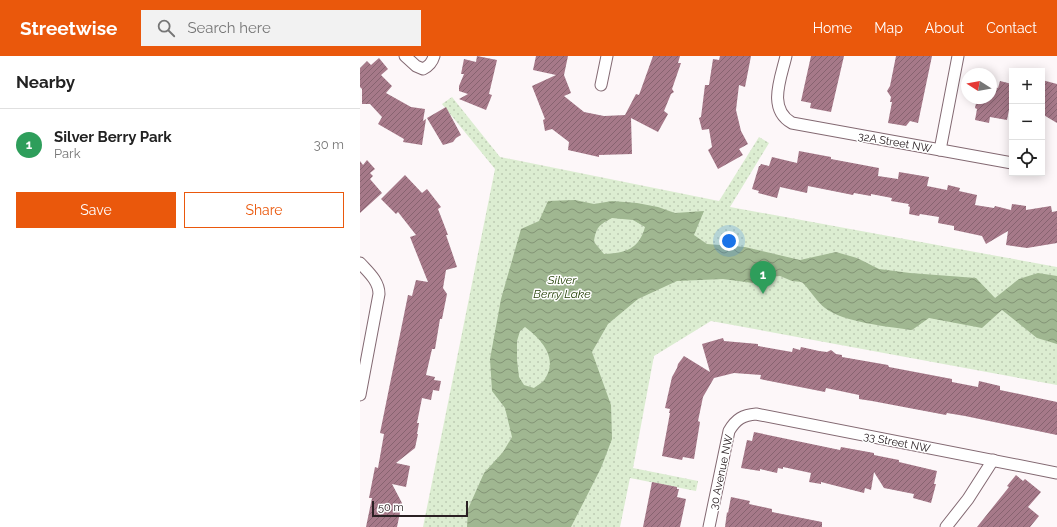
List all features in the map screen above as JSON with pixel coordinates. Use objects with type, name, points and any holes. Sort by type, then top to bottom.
[{"type":"street","points":[[405,56],[416,66],[423,69],[433,61],[434,56]]},
{"type":"street","points":[[600,86],[607,56]]},
{"type":"street","name":"32A Street NW","points":[[786,56],[777,100],[781,115],[792,123],[1009,162]]},
{"type":"street","points":[[940,150],[958,56]]},
{"type":"street","points":[[360,263],[370,274],[379,289],[360,395]]},
{"type":"street","name":"33 Street NW","points":[[737,420],[743,416],[756,414],[1057,473]]},
{"type":"street","name":"30 Avenue NW","points":[[709,527],[726,440],[729,431],[737,420]]},
{"type":"street","points":[[946,527],[968,499],[993,460]]},
{"type":"shaded area","points":[[452,97],[500,157],[719,201],[759,137],[769,143],[730,207],[1057,267],[1057,385],[711,321],[654,356],[633,468],[698,481],[696,491],[630,478],[620,527],[423,527],[495,169],[442,104]]},
{"type":"water","name":"Silver Berry Lake","points":[[575,200],[594,204],[612,201],[637,203],[658,207],[675,213],[704,211],[694,235],[707,244],[745,247],[800,260],[836,252],[857,258],[879,269],[976,278],[995,298],[1019,279],[1038,273],[1057,276],[1057,344],[1037,338],[1002,310],[982,328],[929,318],[912,330],[867,323],[833,313],[822,306],[802,282],[792,281],[780,276],[769,277],[753,283],[723,279],[677,281],[638,299],[608,324],[592,352],[611,405],[612,439],[601,468],[571,527],[467,527],[468,509],[484,473],[503,452],[512,437],[505,408],[492,391],[490,359],[501,299],[521,229],[539,221],[548,201]],"holes":[[[612,218],[633,220],[645,227],[635,245],[625,251],[604,254],[594,242],[595,237],[599,227]],[[525,327],[541,342],[549,355],[549,370],[545,379],[534,388],[524,385],[519,377],[517,341],[520,331]]]},
{"type":"building","points":[[477,56],[497,60],[489,94],[492,95],[486,110],[459,99],[468,94],[459,91],[459,86],[464,74],[461,74],[464,59],[476,62]]},
{"type":"building","points":[[536,56],[568,56],[564,75],[571,93],[564,96],[584,112],[604,116],[626,115],[636,94],[639,95],[653,56],[680,56],[678,63],[681,63],[672,89],[674,92],[671,94],[664,111],[668,114],[658,132],[631,118],[632,154],[599,155],[599,157],[568,150],[569,142],[552,129],[545,131],[543,120],[545,119],[532,86],[556,75],[533,70]]},
{"type":"building","points":[[720,56],[751,56],[745,87],[739,85],[736,110],[741,131],[748,144],[739,149],[743,155],[718,169],[708,150],[712,147],[709,129],[702,130],[699,118],[701,117],[705,85],[709,85],[713,59],[719,60]]},
{"type":"building","points":[[811,56],[844,56],[831,112],[810,108],[811,103],[801,101]]},
{"type":"building","points":[[896,56],[932,56],[918,123],[910,121],[906,126],[888,123],[892,102],[890,102],[891,97],[887,91],[890,86]]},
{"type":"building","points":[[379,58],[388,69],[381,75],[392,86],[386,93],[411,107],[425,109],[423,121],[426,119],[422,145],[403,142],[404,139],[378,124],[382,117],[370,104],[362,104],[360,68],[367,61],[371,65]]},
{"type":"building","points":[[1000,81],[1009,83],[1009,110],[1007,120],[990,117],[989,123],[975,120],[977,109],[975,108],[976,104],[997,104]]},
{"type":"building","points":[[1045,81],[1057,84],[1057,123],[1045,116]]},
{"type":"building","points":[[446,107],[461,135],[453,142],[443,145],[427,118]]},
{"type":"building","points":[[799,151],[879,168],[878,176],[898,179],[899,172],[929,177],[927,186],[947,190],[948,185],[960,188],[959,191],[977,195],[975,205],[994,208],[995,206],[1011,210],[1012,204],[1026,206],[1026,210],[1051,206],[1052,212],[1057,211],[1057,243],[1027,248],[1006,245],[1008,231],[986,244],[982,236],[954,230],[954,226],[938,223],[939,217],[909,214],[909,204],[891,201],[892,198],[871,194],[871,196],[854,193],[853,195],[808,186],[807,193],[780,187],[777,198],[758,193],[759,191],[752,189],[759,166],[761,164],[769,166],[772,157],[797,163]]},
{"type":"building","points":[[367,160],[375,169],[370,173],[373,176],[370,179],[382,193],[360,213],[360,161],[363,165]]},
{"type":"building","points":[[405,175],[422,193],[427,189],[441,207],[438,209],[448,235],[446,235],[457,267],[446,270],[443,288],[447,294],[442,319],[440,319],[435,349],[432,349],[426,375],[435,377],[434,380],[441,381],[439,391],[433,390],[431,400],[422,398],[417,423],[419,423],[415,448],[396,463],[410,466],[406,487],[392,484],[402,503],[397,527],[366,527],[372,498],[369,498],[375,467],[378,468],[384,434],[380,433],[408,295],[412,296],[416,280],[428,282],[410,237],[416,235],[398,212],[396,214],[381,199]]},
{"type":"building","points":[[723,338],[724,341],[758,344],[758,346],[792,352],[793,348],[800,350],[801,347],[827,352],[831,350],[836,354],[842,355],[842,357],[952,379],[952,382],[978,387],[979,381],[1000,386],[1000,390],[1057,402],[1057,435],[965,416],[947,413],[946,415],[859,399],[859,395],[826,388],[825,392],[760,379],[761,375],[734,373],[714,378],[703,397],[698,421],[700,422],[694,459],[683,457],[682,460],[662,456],[670,413],[670,409],[665,408],[672,377],[678,364],[684,356],[710,372],[702,344]]},
{"type":"building","points":[[754,432],[840,450],[841,447],[874,453],[874,455],[899,460],[899,462],[937,471],[934,484],[936,484],[931,503],[913,498],[914,494],[884,488],[874,472],[871,490],[865,488],[864,493],[821,482],[821,484],[809,482],[811,473],[783,467],[783,469],[778,468],[777,473],[760,469],[760,471],[741,468],[747,440],[752,441]]},
{"type":"building","points":[[1016,475],[1023,481],[1025,479],[1041,492],[1028,507],[1039,516],[1030,527],[977,527],[1009,487],[1007,486]]},
{"type":"building","points":[[652,482],[677,487],[677,489],[679,489],[677,497],[686,499],[680,527],[643,527]]},
{"type":"building","points":[[731,497],[750,501],[749,504],[772,509],[772,512],[822,522],[822,527],[725,527]]},
{"type":"place","name":"Silver Berry Park","points":[[763,294]]}]
